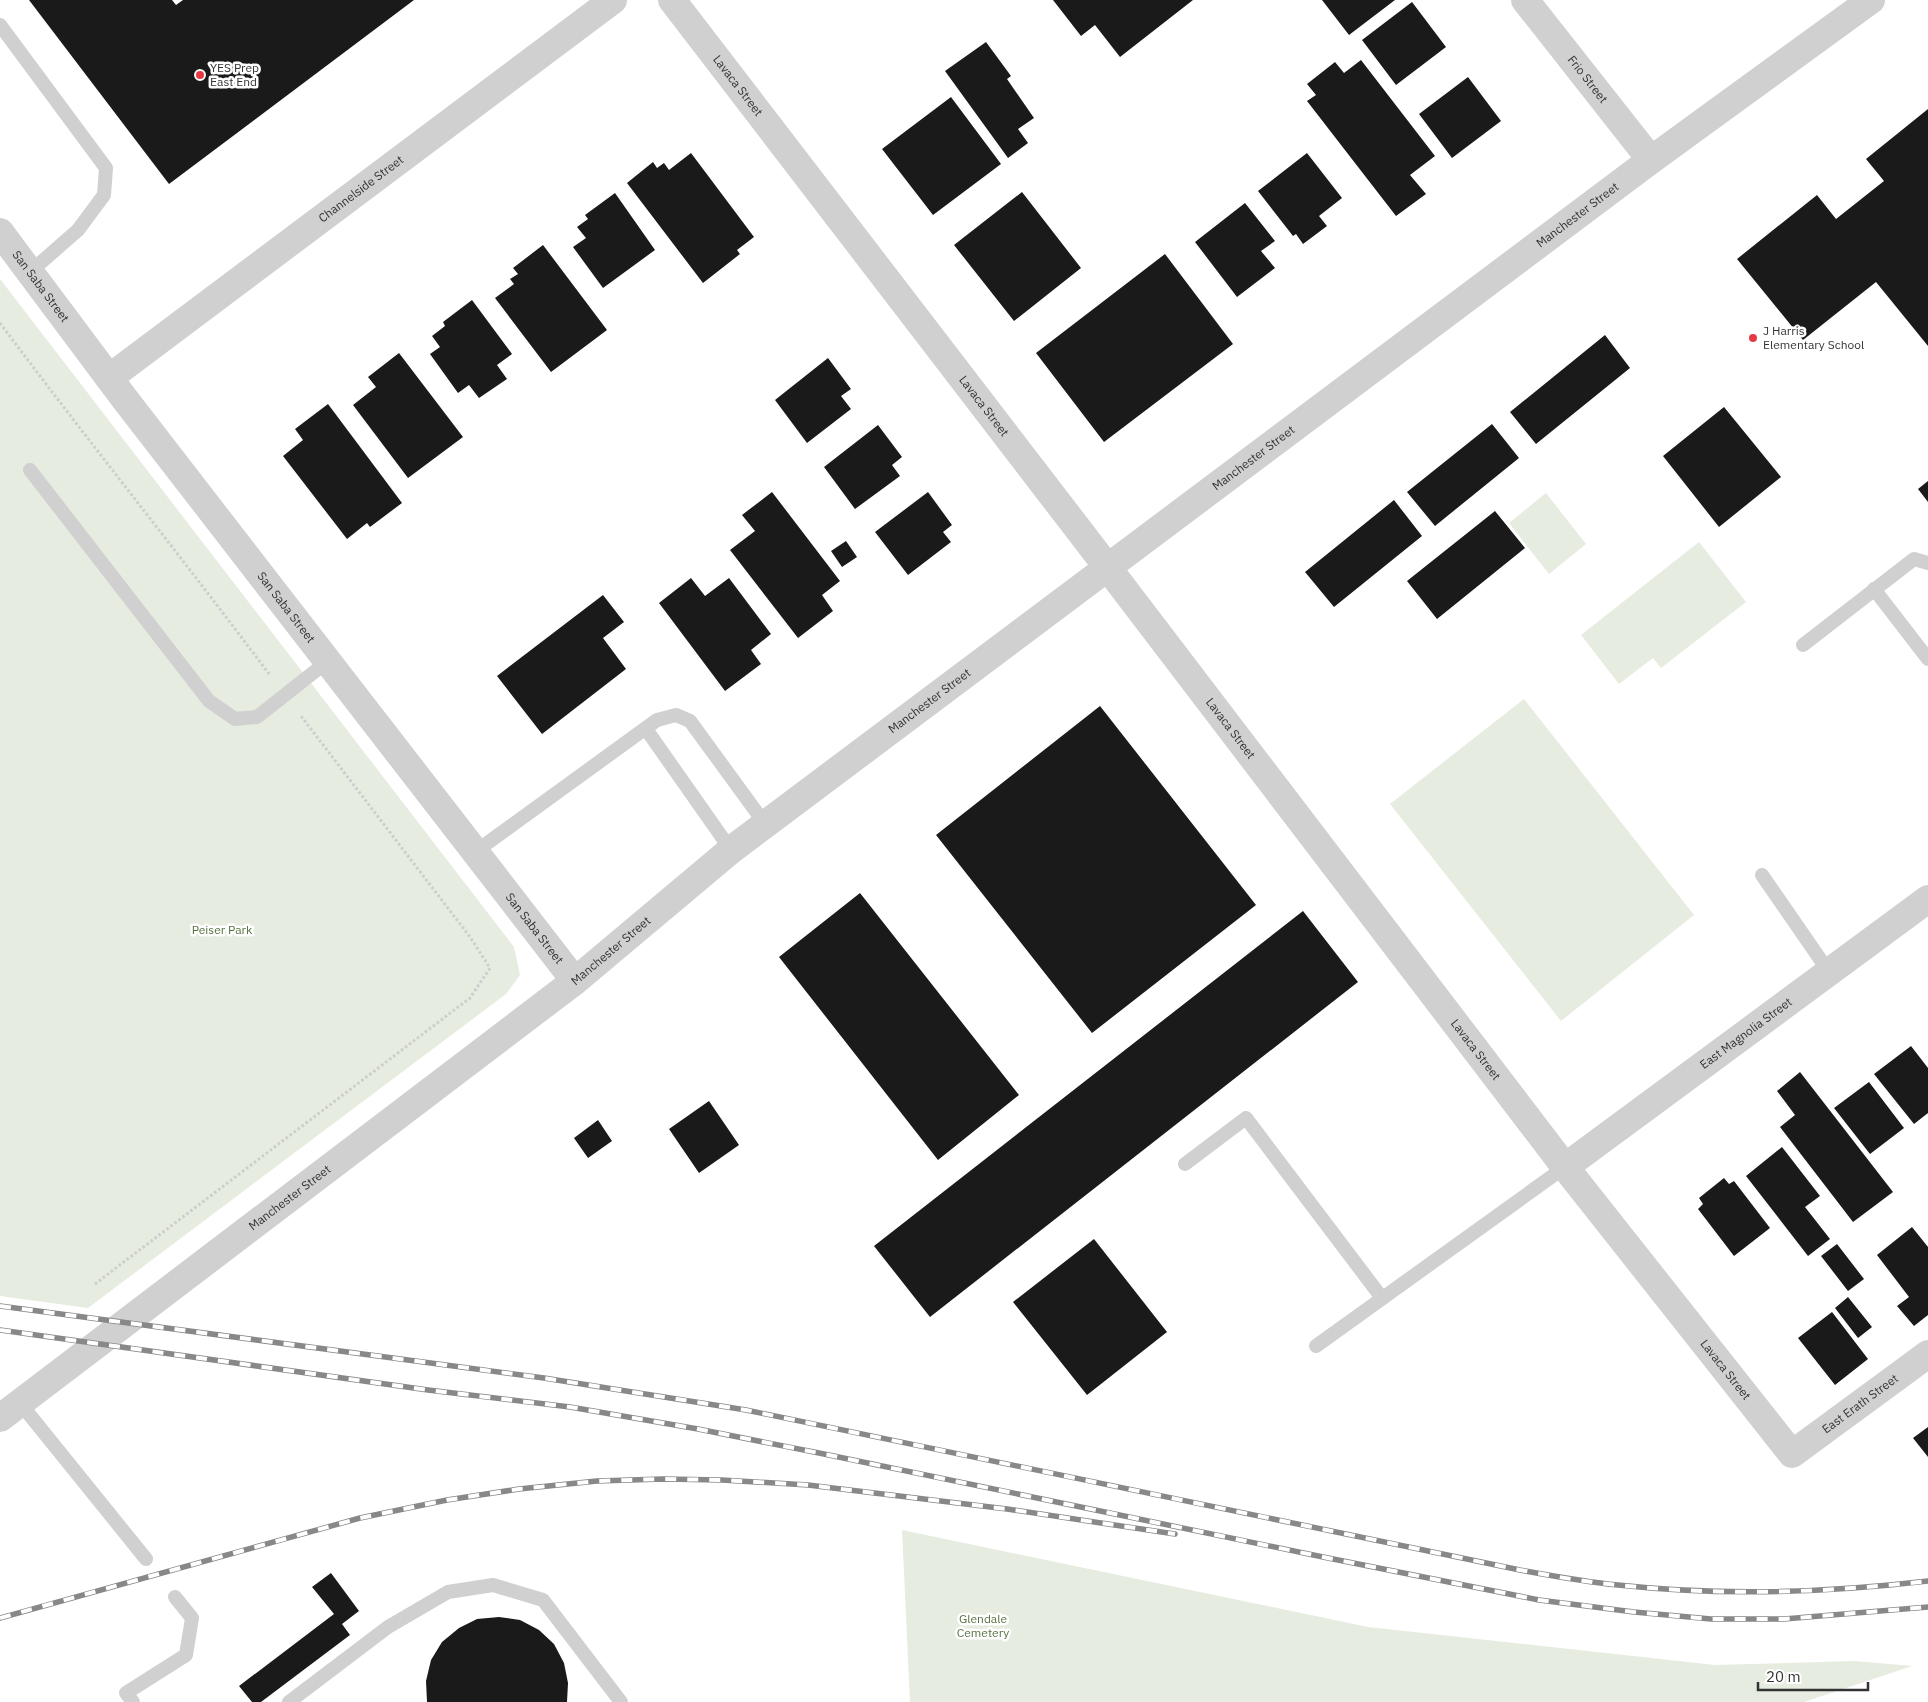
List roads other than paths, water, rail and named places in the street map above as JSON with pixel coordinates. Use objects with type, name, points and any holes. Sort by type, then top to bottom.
[{"type":"street","name":"Channelside Street","points":[[109,378],[613,0]]},
{"type":"street","name":"Lavaca Street","points":[[672,0],[1565,1168],[1792,1454]]},
{"type":"street","name":"Frio Street","points":[[1525,0],[1651,160]]},
{"type":"street","name":"Manchester Street","points":[[10,1410],[575,981],[731,850],[1651,160],[1871,0]]},
{"type":"street","name":"San Saba Street","points":[[0,232],[109,378],[575,981]]},
{"type":"street","name":"East Magnolia Street","points":[[1565,1168],[1928,898]]},
{"type":"street","name":"East Erath Street","points":[[1792,1454],[1928,1354]]},
{"type":"lane","points":[[0,25],[106,168],[104,195],[84,223],[30,272]]},
{"type":"lane","points":[[30,470],[209,701],[235,719],[257,716],[328,661]]},
{"type":"lane","points":[[1803,645],[1914,559],[1928,563]]},
{"type":"lane","points":[[1874,589],[1928,659]]},
{"type":"lane","points":[[475,852],[657,720],[676,715],[690,721],[766,825]]},
{"type":"lane","points":[[646,729],[731,850]]},
{"type":"lane","points":[[1762,875],[1829,972]]},
{"type":"lane","points":[[1185,1164],[1246,1118],[1382,1298]]},
{"type":"lane","points":[[1316,1346],[1565,1168]]},
{"type":"lane","points":[[10,1410],[146,1558]]},
{"type":"lane","points":[[289,1702],[388,1627],[448,1592],[493,1585],[543,1600],[621,1702]]},
{"type":"lane","points":[[133,1702],[126,1692],[186,1655],[192,1618],[175,1597]]},
{"type":"railway","points":[[0,1306],[544,1378],[746,1410],[1581,1581],[1695,1591],[1734,1592],[1851,1588],[1928,1581]]},
{"type":"railway","points":[[0,1330],[428,1390],[570,1407],[698,1429],[1539,1600],[1711,1619],[1784,1619],[1928,1607]]},
{"type":"railway","points":[[0,1618],[360,1518],[447,1500],[519,1489],[597,1481],[722,1480],[808,1485],[1007,1509],[1175,1534]]},
{"type":"place","name":"YES Prep East End","points":[[200,75]]},
{"type":"place","name":"J Harris Elementary School","points":[[1753,338]]},
{"type":"park label","name":"Peiser Park","points":[[222,930]]},
{"type":"park label","name":"Glendale Cemetery","points":[[983,1626]]}]
